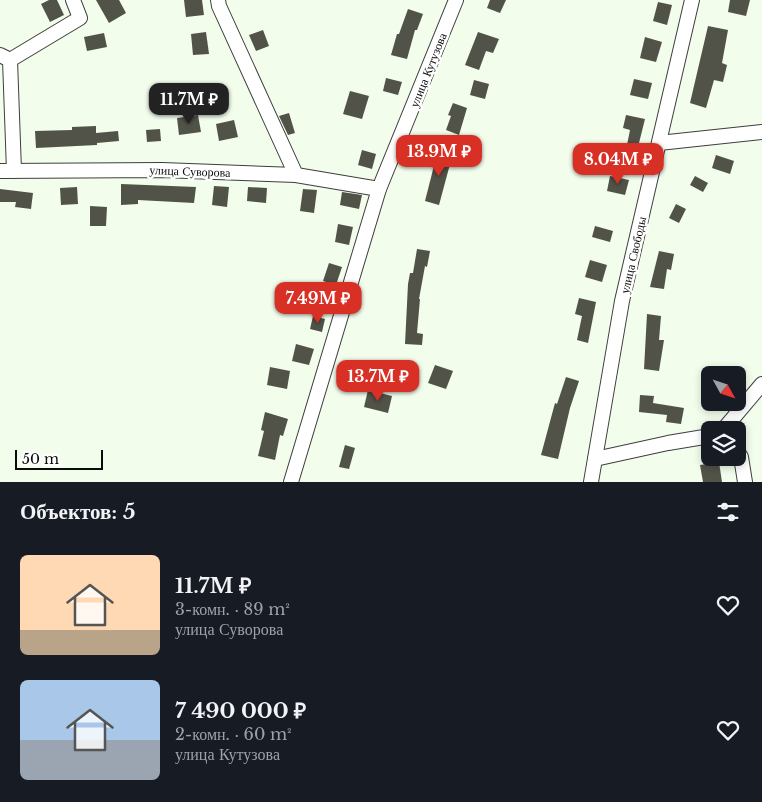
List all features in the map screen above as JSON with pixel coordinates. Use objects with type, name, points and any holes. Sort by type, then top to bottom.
[{"type":"street","points":[[14,171],[5,57],[80,18],[73,0]]},
{"type":"street","points":[[218,0],[219,6],[296,175]]},
{"type":"street","name":"улица Кутузова","points":[[291,482],[379,189],[456,0]]},
{"type":"street","name":"улица Свободы","points":[[591,482],[622,302],[692,0]]},
{"type":"street","points":[[659,142],[762,132]]},
{"type":"street","name":"улица Суворова","points":[[0,171],[162,170],[296,175],[379,189]]},
{"type":"street","points":[[731,421],[762,384]]},
{"type":"street","points":[[595,458],[701,438]]},
{"type":"street","points":[[742,466],[745,482]]},
{"type":"building","points":[[49,0],[57,0],[64,15],[50,22],[41,4]]},
{"type":"building","points":[[96,0],[119,0],[126,13],[109,23]]},
{"type":"building","points":[[184,0],[202,0],[204,15],[186,17]]},
{"type":"building","points":[[490,0],[506,0],[500,13],[487,8]]},
{"type":"building","points":[[730,0],[750,0],[746,16],[728,12]]},
{"type":"building","points":[[658,2],[672,5],[667,25],[653,21]]},
{"type":"building","points":[[408,9],[423,14],[417,30],[415,30],[407,59],[391,55],[397,34],[399,34]]},
{"type":"building","points":[[708,26],[728,30],[722,63],[727,65],[723,82],[714,80],[706,108],[690,103]]},
{"type":"building","points":[[263,30],[269,46],[256,51],[249,35]]},
{"type":"building","points":[[206,32],[209,54],[193,55],[191,34]]},
{"type":"building","points":[[478,32],[499,39],[493,53],[486,51],[479,70],[465,65]]},
{"type":"building","points":[[104,33],[107,47],[87,51],[84,37]]},
{"type":"building","points":[[645,37],[662,42],[656,62],[640,58]]},
{"type":"building","points":[[386,78],[402,82],[398,95],[383,91]]},
{"type":"building","points":[[634,79],[652,83],[648,99],[630,95]]},
{"type":"building","points":[[474,80],[489,84],[485,99],[470,95]]},
{"type":"building","points":[[350,91],[369,96],[362,119],[343,114]]},
{"type":"building","points":[[453,103],[467,108],[459,135],[446,130],[451,116],[448,115]]},
{"type":"building","points":[[289,113],[295,133],[288,135],[279,116]]},
{"type":"building","points":[[198,115],[201,132],[179,135],[177,118]]},
{"type":"building","points":[[626,115],[645,119],[639,143],[643,144],[641,158],[625,155],[630,130],[623,128]]},
{"type":"building","points":[[234,120],[238,137],[219,141],[216,124]]},
{"type":"building","points":[[96,126],[96,133],[118,131],[119,141],[97,143],[97,145],[36,148],[35,131],[72,130],[72,127]]},
{"type":"building","points":[[160,129],[161,141],[147,142],[146,130]]},
{"type":"building","points":[[362,150],[376,154],[372,169],[358,165]]},
{"type":"building","points":[[438,150],[453,153],[439,205],[425,201]]},
{"type":"building","points":[[716,155],[734,161],[730,174],[712,168]]},
{"type":"building","points":[[610,176],[629,180],[625,195],[607,191]]},
{"type":"building","points":[[695,176],[708,183],[703,192],[690,185]]},
{"type":"building","points":[[121,184],[196,187],[194,203],[138,200],[138,204],[121,205]]},
{"type":"building","points":[[214,186],[229,187],[227,207],[212,205]]},
{"type":"building","points":[[77,187],[78,204],[61,205],[60,188]]},
{"type":"building","points":[[248,187],[267,188],[266,203],[247,201]]},
{"type":"building","points":[[0,189],[33,193],[31,209],[15,207],[16,202],[0,202]]},
{"type":"building","points":[[303,189],[317,190],[314,213],[300,211]]},
{"type":"building","points":[[342,192],[362,195],[359,209],[340,205]]},
{"type":"building","points":[[676,204],[686,209],[679,223],[669,218]]},
{"type":"building","points":[[90,206],[107,207],[106,226],[90,226]]},
{"type":"building","points":[[338,224],[353,227],[349,245],[335,242]]},
{"type":"building","points":[[595,226],[613,231],[610,242],[592,237]]},
{"type":"building","points":[[417,249],[430,251],[427,267],[425,266],[419,299],[417,333],[423,334],[422,345],[405,344],[408,284],[410,273],[413,273]]},
{"type":"building","points":[[659,251],[674,254],[671,270],[667,269],[664,289],[650,287]]},
{"type":"building","points":[[590,260],[607,265],[602,282],[585,277]]},
{"type":"building","points":[[329,263],[342,267],[336,285],[323,281]]},
{"type":"building","points":[[579,298],[596,302],[588,343],[577,340],[582,316],[575,314]]},
{"type":"building","points":[[647,314],[661,316],[659,340],[664,340],[659,371],[644,369]]},
{"type":"building","points":[[313,316],[325,319],[322,332],[310,329]]},
{"type":"building","points":[[296,344],[314,349],[309,365],[292,361]]},
{"type":"building","points":[[435,365],[453,371],[446,389],[428,383]]},
{"type":"building","points":[[270,367],[290,371],[287,389],[267,385]]},
{"type":"building","points":[[566,377],[579,381],[570,408],[558,459],[541,455],[555,403],[557,404]]},
{"type":"building","points":[[368,390],[392,396],[388,413],[364,407]]},
{"type":"building","points":[[640,395],[654,396],[653,403],[684,408],[681,424],[666,422],[667,415],[639,412]]},
{"type":"building","points":[[265,412],[288,419],[283,436],[280,435],[275,460],[258,456],[264,431],[261,430]]},
{"type":"building","points":[[345,445],[355,448],[349,469],[339,467]]},
{"type":"building","points":[[700,465],[720,466],[722,482],[703,482]]}]
